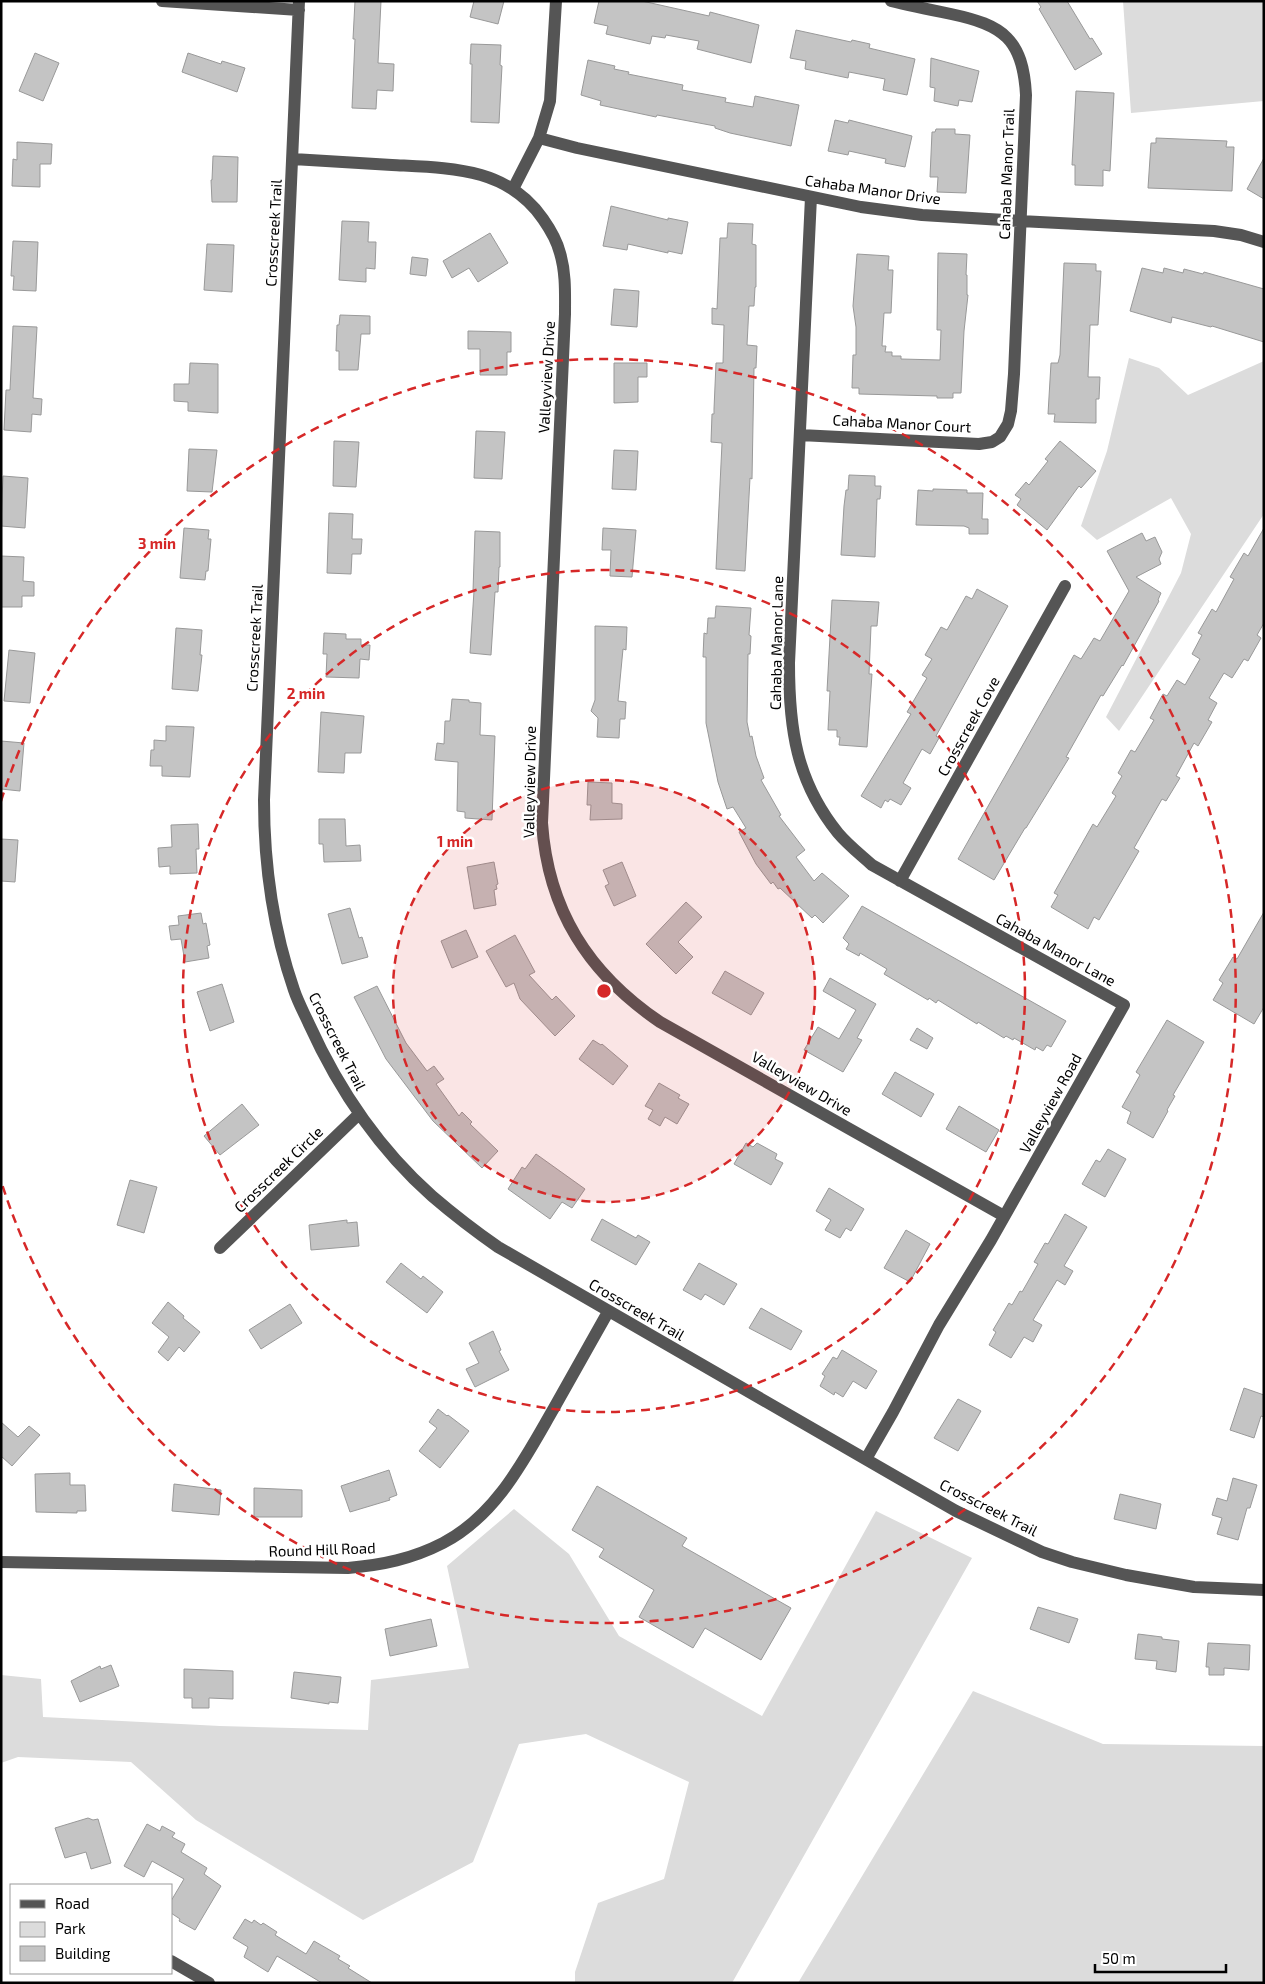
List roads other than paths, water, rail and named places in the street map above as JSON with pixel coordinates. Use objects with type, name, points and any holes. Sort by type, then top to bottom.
[{"type":"street","points":[[162,1],[299,6]]},
{"type":"street","points":[[514,189],[539,138],[550,101],[556,1]]},
{"type":"street","name":"Cahaba Manor Trail","points":[[891,1],[990,24],[1002,32],[1018,54],[1024,74],[1026,95],[1014,374],[1008,424],[1000,436]]},
{"type":"street","name":"Crosscreek Trail","points":[[299,6],[270,656],[264,838],[275,919],[294,991],[322,1053],[340,1086],[390,1152],[416,1180],[465,1224],[498,1247],[956,1511],[1042,1552],[1072,1562],[1126,1575],[1194,1587],[1264,1590]]},
{"type":"street","name":"Cahaba Manor Drive","points":[[539,138],[577,148],[861,207],[922,215],[1020,222],[1214,230],[1264,242]]},
{"type":"street","name":"Valleyview Drive","points":[[293,159],[460,170],[497,180],[514,189],[535,208],[549,228],[560,253],[565,278],[565,314],[542,801],[544,852],[564,918],[580,944],[620,991],[660,1022],[1004,1216]]},
{"type":"street","name":"Cahaba Manor Lane","points":[[811,198],[789,663],[789,708],[793,736],[801,768],[817,802],[839,834],[872,865],[1124,1005]]},
{"type":"street","name":"Cahaba Manor Court","points":[[800,435],[979,444],[992,442],[1000,436]]},
{"type":"street","name":"Crosscreek Cove","points":[[900,882],[1065,586]]},
{"type":"street","name":"Valleyview Road","points":[[1004,1216],[1124,1005]]},
{"type":"street","name":"Crosscreek Circle","points":[[220,1248],[360,1114]]},
{"type":"street","points":[[866,1458],[893,1412],[939,1325],[1004,1216]]},
{"type":"street","name":"Round Hill Road","points":[[1,1562],[348,1568],[393,1562],[422,1553],[444,1543],[461,1532],[484,1513],[504,1490],[540,1432],[608,1312]]},
{"type":"street","points":[[172,1962],[209,1983]]}]
